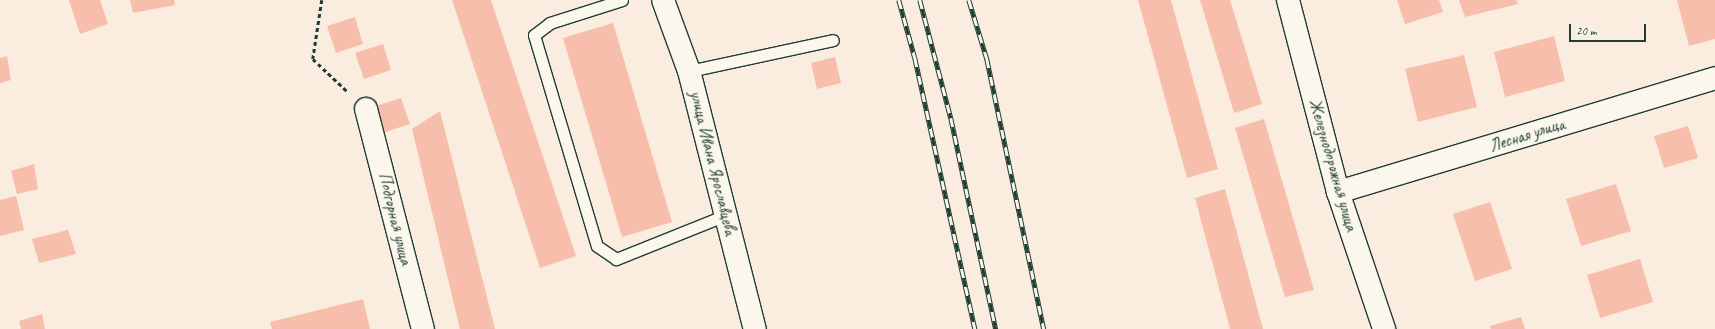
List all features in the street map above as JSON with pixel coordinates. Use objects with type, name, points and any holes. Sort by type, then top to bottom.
[{"type":"street","name":"улица Ивана Ярославцева","points":[[663,0],[689,71],[755,329]]},
{"type":"street","name":"Железнодорожная улица","points":[[1288,0],[1338,192],[1384,329]]},
{"type":"street","name":"Лесная улица","points":[[1338,192],[1715,78]]},
{"type":"street","name":"Подгорная улица","points":[[366,109],[423,329]]},
{"type":"lane","points":[[622,0],[550,23],[534,35],[597,246],[616,259],[726,215]]},
{"type":"lane","points":[[689,71],[833,40]]},
{"type":"path","points":[[322,0],[313,59],[366,109]]},
{"type":"building","points":[[69,0],[100,0],[108,24],[80,34]]},
{"type":"building","points":[[130,0],[174,0],[175,5],[133,13]]},
{"type":"building","points":[[452,0],[491,0],[576,256],[540,268]]},
{"type":"building","points":[[1138,0],[1171,0],[1218,169],[1187,178]]},
{"type":"building","points":[[1200,0],[1230,0],[1262,104],[1234,113]]},
{"type":"building","points":[[1397,0],[1439,0],[1443,12],[1405,24]]},
{"type":"building","points":[[1459,0],[1516,0],[1518,4],[1465,17]]},
{"type":"building","points":[[1677,0],[1715,0],[1715,39],[1689,46]]},
{"type":"building","points":[[355,17],[363,44],[336,53],[327,26]]},
{"type":"building","points":[[613,23],[672,222],[622,237],[563,38]]},
{"type":"building","points":[[1554,36],[1565,81],[1505,97],[1494,52]]},
{"type":"building","points":[[383,44],[391,70],[364,79],[355,53]]},
{"type":"building","points":[[1464,55],[1477,107],[1418,122],[1405,69]]},
{"type":"building","points":[[7,56],[11,80],[0,83],[0,58]]},
{"type":"building","points":[[835,57],[841,83],[817,89],[811,63]]},
{"type":"building","points":[[401,98],[410,124],[382,133],[373,107]]},
{"type":"building","points":[[440,111],[495,329],[460,329],[412,129]]},
{"type":"building","points":[[1264,119],[1314,290],[1285,297],[1235,128]]},
{"type":"building","points":[[1688,126],[1698,158],[1664,168],[1654,136]]},
{"type":"building","points":[[34,164],[38,189],[17,194],[11,171]]},
{"type":"building","points":[[1616,184],[1631,231],[1581,246],[1566,199]]},
{"type":"building","points":[[1225,189],[1263,329],[1230,329],[1195,198]]},
{"type":"building","points":[[16,196],[24,230],[0,236],[0,200]]},
{"type":"building","points":[[1490,202],[1512,269],[1475,281],[1453,214]]},
{"type":"building","points":[[68,230],[76,254],[39,263],[32,239]]},
{"type":"building","points":[[1640,259],[1653,302],[1600,318],[1587,275]]},
{"type":"building","points":[[363,299],[370,329],[272,329],[270,322]]},
{"type":"building","points":[[42,314],[45,329],[21,329],[19,321]]},
{"type":"building","points":[[1521,317],[1525,329],[1491,329],[1490,326]]},
{"type":"railway","points":[[899,0],[915,58],[975,329]]},
{"type":"railway","points":[[920,0],[951,118],[996,329]]},
{"type":"railway","points":[[969,0],[987,59],[1044,329]]}]
